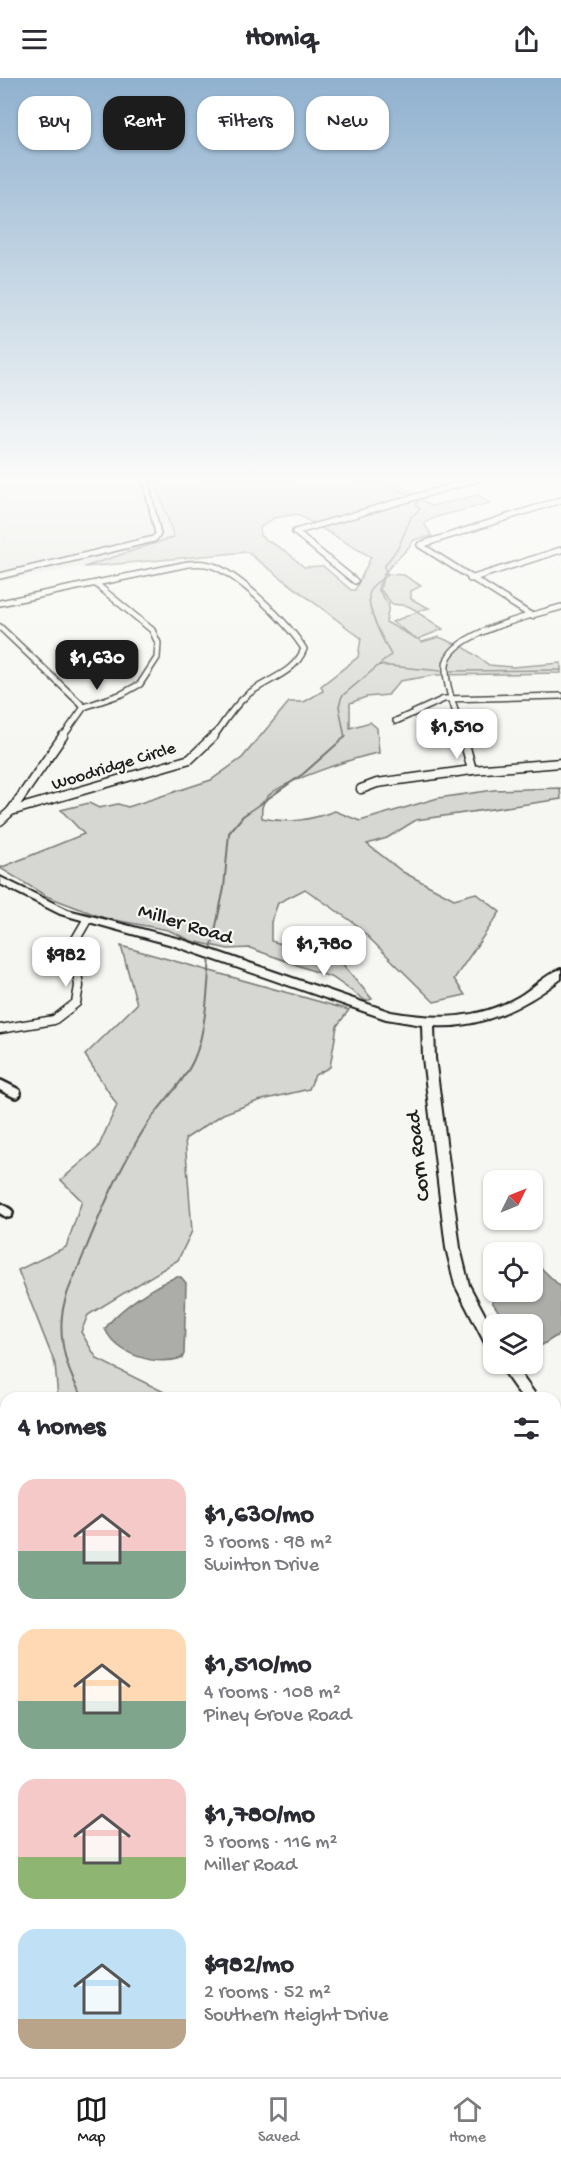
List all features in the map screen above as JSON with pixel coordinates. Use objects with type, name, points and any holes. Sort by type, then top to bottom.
[{"type":"street","points":[[0,576],[20,571]]},
{"type":"street","name":"Woodridge Circle","points":[[0,603],[154,571]]},
{"type":"street","name":"Woodridge Circle","points":[[11,811],[190,759],[208,745],[238,702],[257,687],[296,664],[303,651],[299,639],[265,607],[220,571]]},
{"type":"street","points":[[343,571],[355,581]]},
{"type":"street","points":[[458,571],[532,616]]},
{"type":"street","points":[[470,579],[494,571]]},
{"type":"street","points":[[0,821],[11,811],[84,707],[122,694],[140,684],[153,667],[159,648],[152,630],[96,584]]},
{"type":"street","points":[[472,770],[446,669],[449,656],[455,649],[475,636],[561,607]]},
{"type":"street","points":[[0,627],[84,707]]},
{"type":"street","points":[[396,721],[409,718],[434,702],[453,698],[561,696]]},
{"type":"street","points":[[361,789],[377,783],[472,770],[561,763]]},
{"type":"street","name":"Miller Road","points":[[0,880],[44,904],[87,920],[142,932],[390,1016],[428,1023],[476,1019],[510,1009],[532,996],[561,973]]},
{"type":"street","points":[[0,1029],[54,1020],[76,1003],[79,986],[73,944],[87,920]]},
{"type":"street","name":"Corn Road","points":[[428,1023],[429,1058],[453,1248],[462,1285],[483,1326]]},
{"type":"street","points":[[0,1085],[16,1093]]},
{"type":"street","points":[[513,1374],[526,1392]]},
{"type":"shaded area","points":[[0,571],[58,571],[0,581]]},
{"type":"shaded area","points":[[273,571],[329,571],[351,590],[355,590],[364,571],[386,571],[378,589],[389,605],[386,622],[417,639],[392,622],[417,612],[443,629],[418,639],[422,642],[439,637],[465,648],[489,665],[512,667],[561,663],[561,673],[436,675],[400,681],[388,695],[366,697],[350,703],[350,728],[370,722],[377,728],[379,753],[338,764],[303,777],[276,790],[263,804],[262,818],[272,820],[308,819],[335,811],[360,821],[438,798],[494,790],[560,788],[561,799],[416,820],[387,838],[367,844],[403,872],[454,899],[476,893],[500,912],[454,979],[465,995],[434,1002],[354,923],[305,889],[278,903],[271,922],[271,941],[341,962],[372,999],[366,1001],[333,978],[250,948],[228,949],[192,941],[168,930],[104,918],[46,896],[0,868],[84,834],[61,810],[89,803],[99,808],[118,804],[128,807],[211,780],[242,758],[289,702],[304,702],[323,691],[321,686],[358,657],[361,638]]},
{"type":"shaded area","points":[[384,574],[404,575],[421,586],[411,591],[411,599],[429,608],[417,611],[408,606],[392,604],[380,589]]},
{"type":"shaded area","points":[[121,946],[349,1010],[337,1026],[330,1067],[315,1075],[309,1089],[258,1101],[223,1114],[185,1139],[192,1231],[178,1260],[88,1315],[81,1332],[97,1359],[164,1392],[57,1392],[55,1364],[18,1270],[66,1247],[82,1201],[61,1180],[98,1148],[117,1105],[85,1055],[137,1004]]},
{"type":"shaded area","points":[[543,1270],[561,1287],[561,1333],[543,1345],[543,1314],[500,1314],[492,1302],[543,1302]]},
{"type":"shaded area","points":[[176,1277],[181,1277],[186,1283],[182,1358],[160,1361],[138,1357],[119,1346],[105,1329],[118,1314],[137,1299]]},
{"type":"waterway","points":[[379,665],[391,655],[371,611],[369,594],[372,587],[388,575],[386,571]]},
{"type":"waterway","points":[[345,737],[339,706],[342,696],[379,665]]},
{"type":"waterway","points":[[379,665],[441,671]]},
{"type":"waterway","points":[[451,671],[561,670]]},
{"type":"waterway","points":[[211,950],[224,888],[229,833],[243,816],[303,774],[345,737]]},
{"type":"waterway","points":[[80,1392],[69,1370],[63,1348],[61,1327],[65,1301],[119,1173],[146,1126],[184,1077],[194,1059],[204,1022],[210,956]]}]
